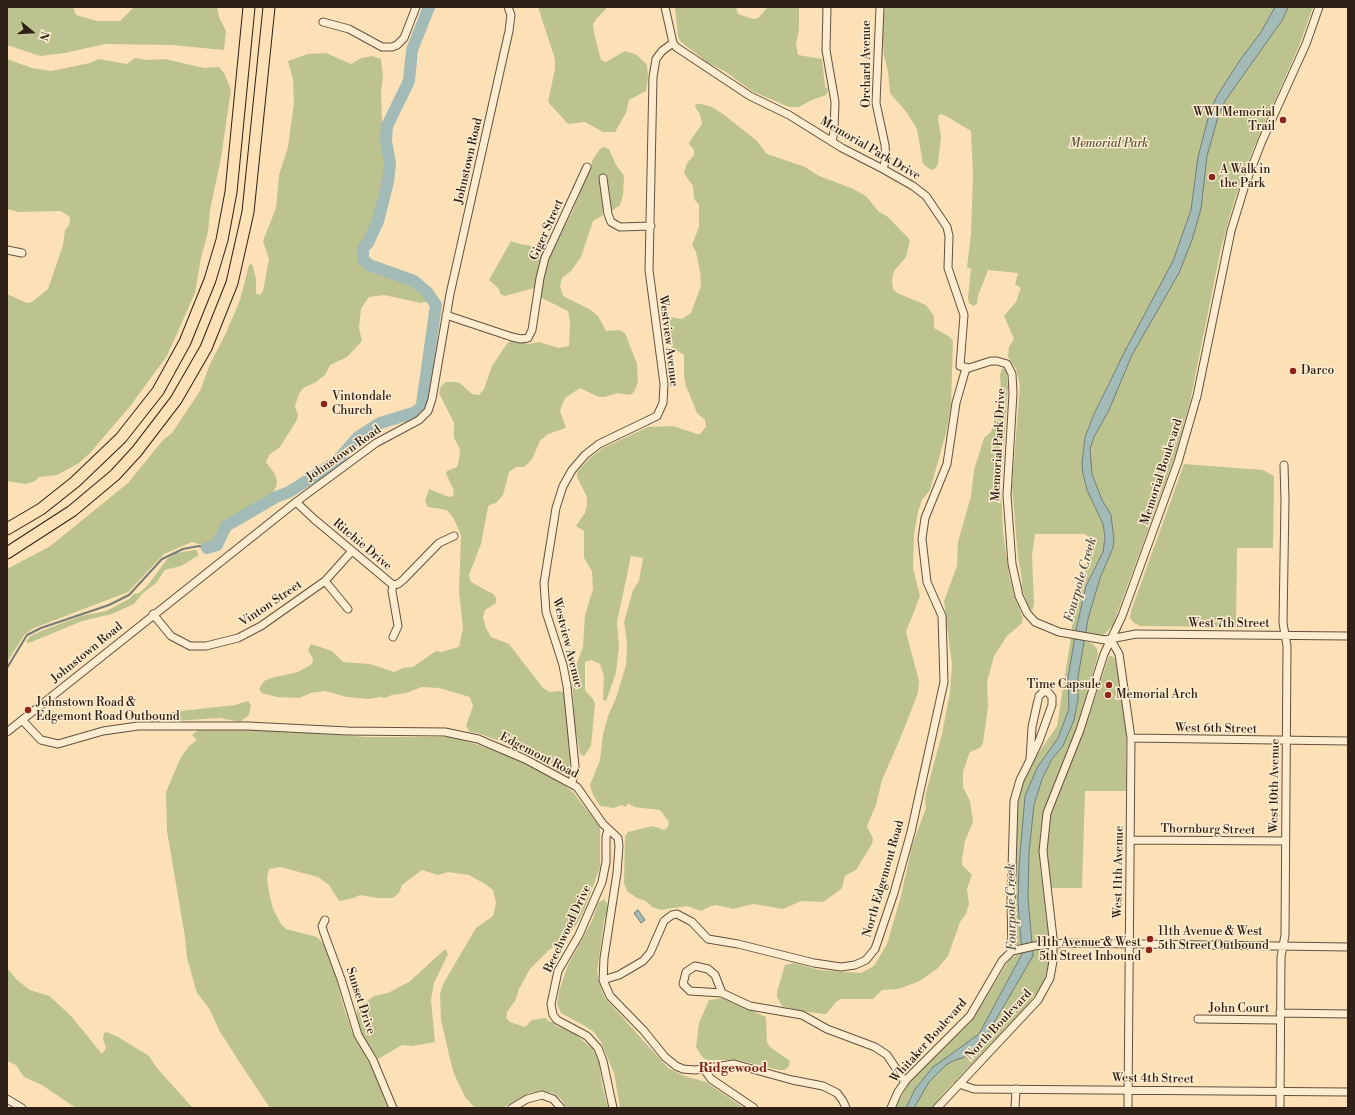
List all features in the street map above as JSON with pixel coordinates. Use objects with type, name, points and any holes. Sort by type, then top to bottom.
[{"type":"highway","points":[[7,529],[41,509],[75,482],[120,438],[158,391],[185,342],[210,280],[223,233],[231,192],[249,7]]},
{"type":"highway","points":[[7,553],[72,511],[128,461],[158,426],[176,400],[206,348],[232,283],[243,241],[254,164],[269,7]]},
{"type":"street","points":[[324,22],[349,29],[387,48],[397,45],[404,38],[416,7]]},
{"type":"street","name":"Johnstown Road","points":[[7,732],[153,614],[296,502],[376,443],[412,425],[424,416],[432,399],[446,315],[509,31],[511,15],[508,7]]},
{"type":"street","points":[[665,7],[673,43]]},
{"type":"street","points":[[827,7],[826,50],[835,102],[832,142]]},
{"type":"street","name":"Orchard Avenue","points":[[880,7],[876,103],[885,145],[886,158],[884,168]]},
{"type":"street","name":"Memorial Boulevard","points":[[1056,944],[1044,866],[1045,825],[1052,801],[1080,730],[1104,654],[1122,616],[1169,488],[1190,425],[1225,257],[1243,191],[1262,141],[1306,44],[1319,7]]},
{"type":"street","name":"Memorial Park Drive","points":[[673,43],[750,96],[794,117],[832,142],[884,168],[926,196],[948,231],[948,268],[964,315],[960,366],[966,368],[997,361],[1006,364],[1012,374],[1014,393],[1007,495],[1012,564],[1023,606],[1035,622],[1050,629],[1087,638],[1111,640]]},
{"type":"street","name":"Westview Avenue","points":[[572,783],[575,766],[567,686],[563,665],[546,612],[544,583],[556,508],[563,486],[572,470],[585,455],[599,444],[657,416],[663,404],[664,384],[650,278],[653,69],[659,54],[673,43]]},
{"type":"street","name":"Giger Street","points":[[446,315],[512,337],[521,339],[528,338],[532,330],[540,278],[545,258],[587,167]]},
{"type":"street","points":[[603,178],[608,214],[611,222],[620,227],[651,226]]},
{"type":"street","points":[[7,250],[22,253]]},
{"type":"street","name":"North Edgemont Road","points":[[604,980],[619,975],[643,961],[650,953],[664,921],[672,915],[677,914],[692,922],[708,939],[751,947],[798,960],[831,966],[848,966],[861,963],[870,955],[880,937],[900,870],[940,705],[945,673],[942,616],[927,582],[923,555],[923,532],[927,512],[947,464],[956,403],[966,368]]},
{"type":"street","name":"West 10th Avenue","points":[[1280,1108],[1280,1017],[1285,841],[1287,646],[1282,622],[1285,500],[1284,465]]},
{"type":"street","name":"Ritchie Drive","points":[[296,502],[352,551],[373,566],[393,585],[392,591],[398,626],[393,636]]},
{"type":"street","points":[[393,585],[398,584],[403,580],[439,543],[454,536]]},
{"type":"street","name":"Vinton Street","points":[[153,614],[177,641],[190,646],[206,646],[238,638],[250,632],[325,581],[352,551]]},
{"type":"street","points":[[325,581],[348,609]]},
{"type":"street","name":"West 7th Street","points":[[1111,640],[1126,635],[1136,634],[1348,636]]},
{"type":"street","name":"West 11th Avenue","points":[[1111,640],[1119,654],[1131,738],[1128,1108]]},
{"type":"street","points":[[1030,760],[1032,727],[1038,698],[1043,692],[1048,692],[1052,697],[1052,705],[1040,741],[1020,780],[1014,801],[1011,902],[1012,951],[1034,946],[1056,944],[1348,947]]},
{"type":"street","name":"Edgemont Road","points":[[22,720],[41,740],[58,744],[103,731],[138,726],[248,726],[341,731],[454,733],[478,739],[499,747],[572,783],[581,791],[608,830],[618,838],[619,846],[614,892],[604,958],[604,980],[610,996],[644,1031],[671,1062],[683,1069],[704,1069],[720,1065],[740,1065],[792,1080],[823,1086],[837,1093],[846,1108]]},
{"type":"street","name":"West 6th Street","points":[[1131,738],[1348,741]]},
{"type":"street","name":"Beechwood Drive","points":[[608,830],[606,837],[606,862],[602,882],[579,935],[558,971],[551,1004],[553,1015],[557,1020],[587,1036],[598,1048],[603,1061],[613,1108]]},
{"type":"street","name":"Thornburg Street","points":[[1130,840],[1285,841]]},
{"type":"street","name":"Sunset Drive","points":[[325,920],[322,926],[341,979],[358,1035],[373,1060],[393,1108]]},
{"type":"street","name":"North Boulevard","points":[[937,1108],[1041,996],[1050,978],[1056,944]]},
{"type":"street","name":"Whitaker Boulevard","points":[[891,1108],[905,1082],[963,1024],[975,1008],[1002,961],[1012,951]]},
{"type":"street","points":[[722,993],[715,975],[708,969],[695,966],[688,969],[686,972],[683,984],[687,990],[694,992],[722,993],[750,1006],[802,1015],[827,1029],[875,1047],[886,1055],[905,1082]]},
{"type":"street","name":"John Court","points":[[1198,1019],[1348,1014]]},
{"type":"street","points":[[704,1069],[711,1079],[754,1108]]},
{"type":"street","name":"West 4th Street","points":[[958,1084],[974,1088],[1016,1089],[1348,1092]]},
{"type":"street","points":[[1015,1108],[1016,1089]]},
{"type":"street","points":[[512,1108],[527,1099],[542,1095],[553,1100],[561,1108]]},
{"type":"street","points":[[7,1100],[22,1108]]},
{"type":"green space","points":[[7,7],[73,7],[76,15],[97,21],[120,21],[134,7],[217,7],[219,17],[226,31],[224,50],[171,45],[105,44],[65,53],[40,56],[7,45]]},
{"type":"green space","points":[[538,7],[608,7],[593,24],[601,60],[606,62],[625,51],[637,55],[647,65],[648,78],[646,91],[629,100],[626,113],[615,132],[603,132],[585,122],[568,124],[548,102],[555,69],[555,59]]},
{"type":"green space","points":[[675,7],[736,7],[738,14],[753,19],[758,18],[768,7],[799,7],[799,29],[796,44],[798,55],[822,59],[825,86],[828,90],[826,95],[799,107],[789,107],[752,91],[726,72],[708,63],[680,41],[678,36]]},
{"type":"green space","name":"Memorial Park","points":[[885,7],[1313,7],[1299,46],[1254,147],[1235,198],[1221,248],[1190,402],[1175,456],[1113,625],[1105,634],[1099,636],[1072,631],[1072,622],[1089,549],[1090,538],[1085,534],[1035,534],[1032,556],[1034,604],[1032,611],[1028,605],[1022,588],[1012,486],[1020,385],[1016,369],[1008,357],[1009,347],[1014,339],[1004,316],[1016,302],[1021,288],[1015,284],[1018,273],[988,270],[978,296],[977,304],[973,306],[969,303],[968,298],[971,268],[967,268],[971,233],[973,175],[971,131],[944,115],[939,114],[938,119],[941,136],[938,164],[936,168],[931,170],[923,164],[917,129],[907,113],[890,93],[882,33]],"holes":[[[1138,327],[1090,437],[1087,458],[1109,542],[1092,576],[1103,552],[1105,537],[1103,524],[1082,463],[1085,437],[1094,414]]]},
{"type":"green space","points":[[326,53],[351,64],[361,58],[372,56],[381,59],[383,78],[381,91],[381,133],[385,154],[386,181],[368,239],[361,247],[358,258],[368,270],[416,285],[427,297],[426,302],[421,303],[384,295],[369,297],[361,309],[359,328],[362,341],[347,357],[330,365],[325,375],[316,382],[303,388],[299,394],[295,406],[298,415],[297,420],[280,447],[269,455],[266,462],[275,474],[277,481],[276,487],[271,496],[220,527],[216,539],[209,547],[192,542],[164,554],[128,592],[34,628],[25,634],[7,662],[7,569],[49,547],[128,483],[163,440],[172,433],[200,391],[210,364],[226,333],[240,300],[249,265],[252,264],[256,279],[256,293],[260,295],[263,291],[269,259],[263,241],[276,208],[279,175],[288,147],[294,103],[293,80],[288,61],[308,54]]},
{"type":"green space","points":[[135,58],[148,60],[165,59],[204,68],[219,67],[224,73],[231,90],[221,158],[210,210],[208,232],[201,258],[195,293],[167,356],[131,405],[90,453],[79,463],[57,475],[39,477],[35,481],[25,484],[7,481],[7,294],[27,303],[32,302],[48,289],[63,245],[65,230],[69,225],[70,217],[61,211],[18,212],[7,209],[7,59],[32,68],[51,71],[90,63],[98,59],[127,64]]},
{"type":"green space","points":[[696,104],[712,107],[723,114],[757,141],[767,154],[805,167],[819,176],[851,188],[866,196],[878,211],[888,217],[910,240],[906,257],[894,271],[892,279],[893,289],[897,293],[926,305],[934,316],[934,328],[950,337],[953,341],[951,405],[946,433],[930,490],[922,500],[918,512],[914,535],[913,568],[920,596],[906,632],[919,681],[918,693],[882,780],[876,805],[867,826],[873,839],[872,844],[856,870],[845,876],[842,888],[823,902],[801,901],[783,909],[754,904],[733,909],[716,905],[701,911],[687,906],[661,910],[652,907],[646,901],[637,898],[627,891],[624,883],[625,836],[628,832],[653,826],[664,830],[668,827],[669,822],[660,810],[634,807],[628,803],[626,807],[621,805],[614,808],[600,806],[593,795],[590,785],[600,760],[603,734],[608,716],[616,698],[626,665],[627,643],[624,622],[633,590],[639,581],[643,558],[631,556],[617,622],[619,647],[616,673],[606,701],[603,700],[604,676],[600,664],[591,660],[585,662],[585,690],[593,699],[595,704],[591,746],[584,756],[580,754],[575,727],[572,677],[583,647],[585,615],[593,589],[592,571],[584,558],[584,531],[576,526],[585,513],[587,505],[587,497],[577,477],[577,472],[589,459],[603,448],[648,427],[673,426],[700,434],[706,427],[705,420],[697,413],[686,386],[684,377],[684,355],[667,344],[664,323],[670,317],[682,319],[691,313],[701,286],[696,252],[692,245],[699,227],[699,205],[694,199],[693,186],[684,173],[687,163],[694,155],[694,150],[689,144],[690,141],[702,124],[700,114],[695,107]]},
{"type":"green space","points":[[604,147],[609,149],[616,165],[624,176],[623,195],[620,205],[612,211],[604,208],[602,216],[593,221],[581,257],[571,271],[562,278],[560,286],[563,296],[591,310],[598,316],[606,331],[619,330],[625,333],[637,364],[638,382],[634,392],[630,395],[618,393],[599,397],[580,388],[565,398],[560,411],[566,428],[548,434],[540,441],[532,459],[524,467],[516,467],[509,472],[503,495],[496,503],[489,505],[481,544],[469,575],[471,582],[493,594],[496,598],[496,603],[485,610],[483,617],[486,628],[491,637],[509,644],[543,688],[550,692],[561,691],[564,693],[570,759],[569,768],[564,773],[559,772],[514,746],[470,732],[466,726],[473,706],[470,697],[439,688],[422,687],[385,698],[380,697],[369,699],[347,697],[325,691],[311,693],[299,698],[277,697],[262,693],[259,689],[264,681],[298,672],[312,664],[313,659],[308,650],[311,644],[332,651],[343,662],[370,664],[394,672],[403,668],[413,667],[436,651],[441,652],[459,647],[463,628],[459,592],[461,535],[454,519],[447,510],[428,507],[425,501],[429,489],[449,497],[453,496],[454,490],[446,474],[447,471],[457,467],[459,460],[460,449],[454,438],[454,423],[439,393],[441,386],[446,382],[456,382],[460,383],[472,394],[479,395],[484,389],[492,366],[511,340],[529,344],[539,342],[559,348],[569,346],[570,322],[568,311],[540,297],[544,274],[551,253],[573,210],[593,159],[600,149]]},
{"type":"green space","points":[[511,241],[543,248],[545,251],[534,288],[505,296],[500,294],[499,289],[489,280]]},
{"type":"green space","points":[[1002,368],[1006,370],[1008,388],[1001,484],[1003,532],[1009,575],[1015,599],[1023,618],[1022,623],[1007,636],[994,656],[987,682],[988,707],[983,743],[980,748],[970,752],[963,772],[963,787],[970,801],[973,822],[965,841],[962,860],[962,865],[972,875],[967,889],[969,904],[966,914],[960,922],[948,956],[938,968],[920,981],[898,989],[882,990],[873,999],[841,999],[836,1002],[826,1014],[800,1011],[782,1006],[777,997],[777,992],[785,965],[794,963],[820,970],[861,973],[874,966],[887,944],[901,896],[912,846],[926,808],[925,798],[942,734],[950,692],[952,665],[944,601],[957,566],[958,542],[971,496],[974,470],[984,438],[991,432],[994,422],[1001,389],[1000,375]]},
{"type":"green space","points":[[1184,464],[1263,470],[1274,476],[1273,548],[1237,548],[1236,627],[1140,626],[1134,623],[1130,618],[1131,611]]},
{"type":"green space","points":[[196,550],[199,555],[181,566],[165,570],[156,583],[143,593],[134,604],[112,614],[82,621],[29,643],[26,642],[30,636],[44,630],[81,616],[106,611],[129,599],[147,586],[168,558],[176,553]]},
{"type":"green space","points":[[1071,637],[1093,644],[1097,649],[1098,655],[1077,729],[1049,798],[1042,822],[1039,846],[1040,866],[1049,934],[1042,941],[1018,945],[1015,901],[1018,799],[1033,761],[1057,726]]},
{"type":"green space","points":[[1109,656],[1112,656],[1115,659],[1126,726],[1126,791],[1085,791],[1082,888],[1050,888],[1046,849],[1050,817],[1088,719]]},
{"type":"green space","points":[[248,701],[251,705],[249,715],[240,722],[220,718],[174,721],[165,718],[167,714],[172,712],[235,705]]},
{"type":"green space","points":[[226,729],[283,731],[368,737],[454,737],[505,754],[553,777],[573,792],[600,827],[600,867],[585,908],[577,924],[565,939],[549,950],[530,969],[519,989],[515,1001],[507,1012],[506,1018],[510,1022],[525,1027],[532,1020],[545,1018],[550,1022],[553,1022],[556,1026],[572,1032],[592,1048],[599,1061],[602,1085],[608,1108],[567,1108],[561,1099],[553,1093],[543,1091],[529,1093],[503,1108],[475,1108],[465,1097],[454,1074],[449,1055],[441,1020],[440,994],[443,984],[476,928],[493,916],[496,903],[493,890],[485,884],[469,875],[448,872],[438,875],[422,870],[402,885],[399,893],[393,898],[377,898],[360,895],[354,898],[339,901],[329,885],[318,877],[280,867],[269,869],[267,877],[273,909],[281,924],[286,929],[317,937],[326,947],[352,1032],[379,1080],[388,1108],[270,1108],[219,1030],[209,1008],[197,993],[187,958],[185,937],[167,831],[166,792],[181,757],[189,746],[197,740],[192,735],[198,730]]},
{"type":"green space","points":[[604,899],[607,903],[607,912],[604,920],[597,973],[605,998],[668,1068],[682,1075],[706,1082],[744,1108],[620,1108],[614,1073],[601,1042],[594,1032],[561,1013],[557,1004],[559,991],[568,965],[592,921],[598,903]]},
{"type":"green space","points":[[1039,949],[1048,954],[1048,968],[1043,984],[1027,1006],[943,1094],[932,1108],[895,1108],[910,1081],[970,1023],[1009,960],[1018,954]]},
{"type":"green space","points":[[444,950],[446,950],[448,954],[434,983],[431,1000],[435,1042],[412,1046],[402,1045],[378,1059],[362,1035],[357,1023],[357,1008],[374,996],[388,993],[409,982]]},
{"type":"green space","points":[[7,968],[17,980],[30,990],[49,996],[55,1001],[71,1016],[102,1054],[106,1048],[103,1038],[104,1033],[107,1032],[149,1056],[156,1067],[193,1108],[76,1108],[42,1085],[24,1077],[16,1065],[7,1061]]},
{"type":"green space","points":[[723,998],[766,1017],[767,1042],[770,1047],[790,1061],[789,1066],[785,1070],[779,1070],[737,1060],[708,1060],[703,1058],[696,1047],[699,1023],[709,1000]]},
{"type":"water","points":[[1275,7],[1288,7],[1283,19],[1225,101],[1219,114],[1207,156],[1201,209],[1192,240],[1179,273],[1132,355],[1109,410],[1094,437],[1090,449],[1092,474],[1102,500],[1111,515],[1114,540],[1113,548],[1100,578],[1088,619],[1078,677],[1078,700],[1074,720],[1063,746],[1052,759],[1042,779],[1034,805],[1029,852],[1028,898],[1033,956],[985,1038],[963,1058],[946,1065],[929,1082],[914,1108],[906,1108],[915,1089],[933,1067],[979,1034],[1022,954],[1018,903],[1019,866],[1025,796],[1037,768],[1058,738],[1069,709],[1068,678],[1076,630],[1086,586],[1103,552],[1105,537],[1103,524],[1087,490],[1083,474],[1082,463],[1085,437],[1094,414],[1125,351],[1173,261],[1191,210],[1198,157],[1210,111],[1217,96],[1240,60],[1261,32]]},
{"type":"water","points":[[638,910],[645,920],[641,923],[634,913]]},
{"type":"waterway","points":[[207,548],[217,545],[226,526],[276,497],[289,492],[337,461],[358,437],[380,423],[413,413],[420,409],[422,404],[436,305],[427,292],[414,281],[369,265],[363,259],[363,248],[368,243],[378,221],[388,182],[390,163],[386,141],[387,126],[409,81],[412,50],[429,7]]},
{"type":"waterway","points":[[7,668],[27,635],[41,628],[109,605],[129,595],[162,559],[183,549],[199,546],[207,548]]},
{"type":"place","name":"WWI Memorial Trail","points":[[1283,120]]},
{"type":"place","name":"A Walk in the Park","points":[[1212,177]]},
{"type":"place","name":"Darco","points":[[1293,371]]},
{"type":"place","name":"Vintondale Church","points":[[324,404]]},
{"type":"place","name":"Time Capsule","points":[[1109,685]]},
{"type":"place","name":"Memorial Arch","points":[[1108,695]]},
{"type":"place","name":"Johnstown Road & Edgemont Road Outbound","points":[[28,710]]},
{"type":"place","name":"11th Avenue & West 5th Street Outbound","points":[[1150,939]]},
{"type":"place","name":"11th Avenue & West 5th Street Inbound","points":[[1149,950]]},
{"type":"district","name":"Ridgewood","points":[[733,1069]]},
{"type":"water label","name":"Fourpole Creek","points":[[1081,580]]},
{"type":"water label","name":"Fourpole Creek","points":[[1012,907]]}]
